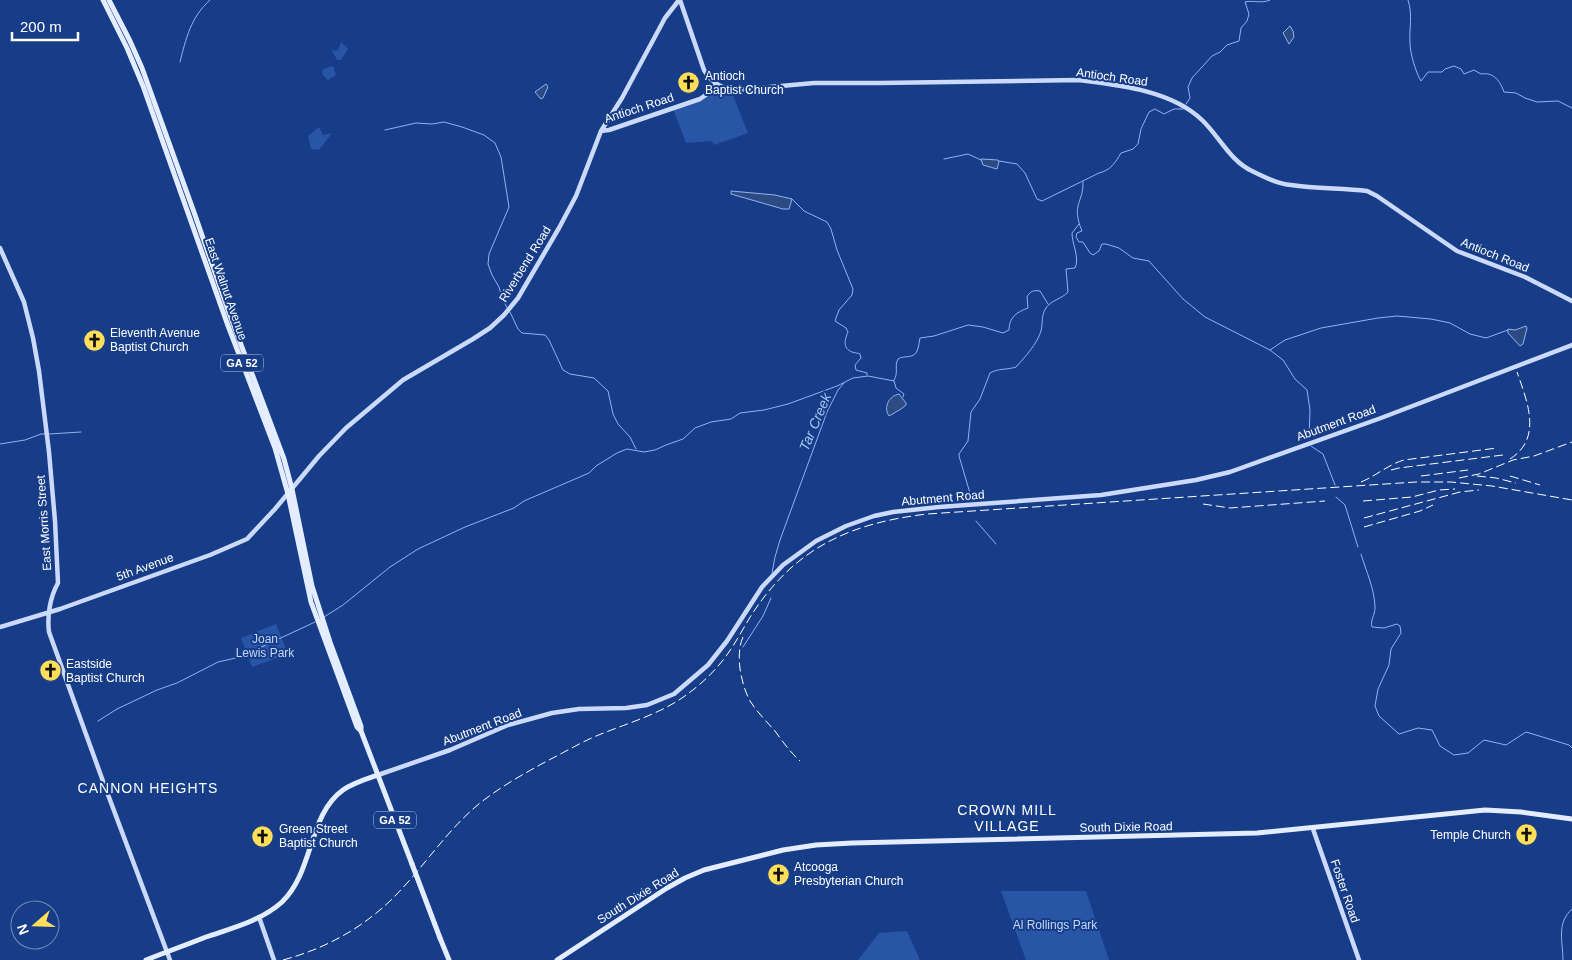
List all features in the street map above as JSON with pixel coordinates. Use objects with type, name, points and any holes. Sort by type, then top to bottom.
[{"type":"main road","name":"East Walnut Avenue","points":[[103,0],[127,48],[143,86],[243,357],[284,459],[314,594],[361,726],[361,731],[449,960]]},
{"type":"main road","name":"East Walnut Avenue","points":[[109,0],[130,41],[146,81],[275,448],[288,494],[311,602],[357,727],[361,731]]},
{"type":"main road","points":[[146,960],[259,917],[270,911],[295,886],[323,815],[331,802],[348,787],[378,775]]},
{"type":"main road","name":"South Dixie Road","points":[[557,960],[685,878],[704,870],[792,848],[852,843],[1257,833],[1484,810],[1521,812],[1572,819]]},
{"type":"street","points":[[670,11],[674,0]]},
{"type":"street","points":[[679,0],[704,70],[716,84]]},
{"type":"street","name":"Riverbend Road","points":[[247,539],[288,494],[328,445],[398,384],[490,328],[510,308],[518,298],[568,212],[601,131],[622,98],[658,31],[679,0]]},
{"type":"street","points":[[670,11],[677,8],[684,12]]},
{"type":"street","name":"Antioch Road","points":[[601,131],[609,130],[700,99],[710,92],[716,84],[727,89],[738,90],[814,83],[1078,80],[1106,84],[1152,93],[1172,100],[1202,119],[1233,156],[1250,171],[1290,185],[1367,191],[1457,252],[1525,277],[1572,301]]},
{"type":"street","name":"East Morris Street","points":[[0,248],[24,302],[39,371],[56,521],[58,583],[48,612],[49,632],[117,821],[170,960]]},
{"type":"street","name":"Abutment Road","points":[[378,775],[450,750],[507,726],[579,709],[626,708],[647,705],[674,694],[708,665],[727,641],[762,587],[783,565],[816,541],[846,526],[874,516],[893,512],[1101,495],[1196,480],[1230,472],[1381,418],[1572,345]]},
{"type":"street","name":"5th Avenue","points":[[0,627],[210,555],[247,539]]},
{"type":"street","name":"Foster Road","points":[[1313,828],[1359,960]]},
{"type":"street","points":[[259,917],[274,960]]},
{"type":"green space","points":[[341,42],[348,49],[341,60],[337,60],[332,50],[336,51]]},
{"type":"green space","points":[[333,66],[336,75],[328,80],[322,74],[323,69]]},
{"type":"green space","points":[[717,89],[732,93],[748,133],[714,145],[712,141],[686,143],[673,109],[706,97]]},
{"type":"green space","points":[[319,127],[323,135],[332,133],[319,150],[311,149],[308,136]]},
{"type":"green space","name":"Joan Lewis Park","points":[[276,624],[288,654],[252,667],[241,638]]},
{"type":"green space","name":"Al Rollings Park","points":[[1001,891],[1086,891],[1109,960],[1026,960]]},
{"type":"green space","points":[[907,931],[920,960],[858,960],[879,933]]},
{"type":"shaded area","points":[[1290,26],[1294,37],[1289,44],[1283,33]]},
{"type":"shaded area","points":[[546,84],[548,87],[541,99],[535,92]]},
{"type":"shaded area","points":[[981,159],[998,160],[997,169],[983,165]]},
{"type":"shaded area","points":[[731,191],[775,195],[792,199],[789,209],[783,209],[731,194]]},
{"type":"shaded area","points":[[1526,326],[1523,344],[1520,346],[1508,333],[1508,329],[1515,330]]},
{"type":"shaded area","points":[[899,394],[906,405],[889,416],[887,413],[888,402],[892,397]]},
{"type":"waterway","points":[[180,62],[187,36],[194,21],[198,13],[210,0]]},
{"type":"waterway","points":[[1186,104],[1190,98],[1188,87],[1192,78],[1212,56],[1220,52],[1227,45],[1239,41],[1241,28],[1247,21],[1249,14],[1245,2],[1264,2],[1270,0]]},
{"type":"waterway","points":[[1408,0],[1411,52],[1421,81],[1428,72],[1442,72],[1454,66],[1461,69],[1464,74],[1474,70],[1481,74],[1490,74],[1501,84],[1504,92],[1516,93],[1537,102],[1558,101],[1572,108]]},
{"type":"waterway","points":[[999,161],[1017,164],[1025,173],[1037,199],[1042,201],[1107,170],[1115,163],[1121,153],[1133,149],[1138,144],[1141,129],[1149,112],[1155,109],[1164,114],[1174,109],[1183,109]]},
{"type":"waterway","points":[[385,130],[416,123],[432,124],[444,122],[484,135],[495,143],[501,157],[509,207],[489,254],[488,264],[507,308]]},
{"type":"waterway","points":[[944,159],[968,154],[981,160]]},
{"type":"waterway","points":[[1083,182],[1077,209],[1082,231],[1077,233],[1076,237],[1079,242],[1083,242],[1093,255],[1099,251],[1102,244],[1106,244],[1119,248],[1133,258],[1149,261],[1183,299],[1205,317],[1270,350],[1283,360],[1295,379],[1307,390],[1310,410],[1309,439]]},
{"type":"waterway","points":[[792,199],[804,211],[827,222],[831,229],[837,250],[853,289],[852,295],[839,310],[835,321],[846,328],[848,332],[845,340],[847,348],[852,352],[860,354],[861,358],[855,365],[856,370],[867,373],[867,375]]},
{"type":"waterway","points":[[972,500],[959,456],[968,441],[971,412],[980,399],[990,373],[1016,367],[1037,341],[1042,328],[1043,313],[1046,308],[1068,292],[1066,269],[1075,268],[1076,255],[1072,233],[1079,224]]},
{"type":"waterway","name":"Tar Creek","points":[[894,380],[898,359],[914,355],[920,338],[934,336],[968,325],[1003,333],[1009,330],[1012,318],[1020,311],[1028,308],[1027,297],[1031,292],[1040,291],[1048,304]]},
{"type":"waterway","points":[[510,312],[522,333],[545,335],[563,370],[570,374],[594,378],[608,391],[613,414],[618,424],[630,437],[636,449]]},
{"type":"waterway","points":[[1270,350],[1285,340],[1321,328],[1397,316],[1450,323],[1470,334],[1486,338],[1508,330]]},
{"type":"waterway","points":[[324,617],[343,605],[390,567],[418,549],[465,527],[514,508],[524,501],[589,473],[596,466],[617,453],[627,449],[644,452],[655,450],[683,439],[695,428],[711,422],[731,419],[740,413],[788,404],[853,378],[868,376],[894,381]]},
{"type":"waterway","points":[[894,381],[896,388],[904,394],[903,397]]},
{"type":"waterway","name":"Tar Creek","points":[[772,573],[780,540],[827,412],[838,390],[844,383]]},
{"type":"waterway","points":[[49,434],[81,432]]},
{"type":"waterway","points":[[0,444],[25,440],[45,434]]},
{"type":"waterway","points":[[1311,446],[1323,454],[1335,485]]},
{"type":"waterway","points":[[1336,497],[1345,505],[1358,547]]},
{"type":"waterway","points":[[976,521],[996,544]]},
{"type":"waterway","points":[[1361,554],[1375,601],[1372,627],[1384,628],[1397,624],[1400,626],[1401,633],[1391,649],[1389,665],[1378,689],[1375,706],[1379,716],[1399,734],[1418,728],[1432,730],[1440,746],[1454,755],[1468,753],[1484,740],[1506,745],[1526,732],[1569,745],[1572,748]]},
{"type":"waterway","name":"Tar Creek","points":[[743,647],[763,616],[771,598]]},
{"type":"waterway","points":[[98,721],[117,709],[157,690],[177,683],[218,662],[240,657],[315,622]]},
{"type":"waterway","points":[[1563,960],[1562,927],[1567,914],[1572,909]]},
{"type":"railway","points":[[1510,459],[1526,441],[1530,418],[1517,372]]},
{"type":"railway","points":[[1459,478],[1479,474],[1513,460],[1534,456],[1572,442]]},
{"type":"railway","points":[[1361,482],[1404,460],[1497,448]]},
{"type":"railway","points":[[1391,470],[1503,455]]},
{"type":"railway","points":[[1421,476],[1468,470]]},
{"type":"railway","points":[[1477,476],[1516,483]]},
{"type":"railway","points":[[1510,476],[1540,485]]},
{"type":"railway","points":[[283,960],[327,944],[367,920],[391,900],[474,808],[502,787],[581,743],[658,712],[689,693],[722,661],[754,611],[789,570],[808,554],[829,541],[851,532],[900,518],[927,514],[1416,482],[1451,482],[1492,486],[1572,500]]},
{"type":"railway","points":[[1363,501],[1412,497],[1439,490],[1455,489]]},
{"type":"railway","points":[[1364,518],[1460,492],[1479,490]]},
{"type":"railway","points":[[1203,504],[1230,508],[1325,501]]},
{"type":"railway","points":[[1364,527],[1420,511],[1433,505]]},
{"type":"railway","points":[[743,637],[739,661],[742,678],[750,701],[800,761]]},
{"type":"place","name":"Antioch Baptist Church","points":[[689,83]]},
{"type":"place","name":"Eleventh Avenue Baptist Church","points":[[94,340]]},
{"type":"place","name":"Eastside Baptist Church","points":[[50,671]]},
{"type":"place","name":"Temple Church","points":[[1527,835]]},
{"type":"place","name":"Green Street Baptist Church","points":[[263,836]]},
{"type":"place","name":"Atcooga Presbyterian Church","points":[[778,874]]},
{"type":"district","name":"CANNON HEIGHTS","points":[[148,788]]},
{"type":"district","name":"CROWN MILL VILLAGE","points":[[1007,818]]}]
